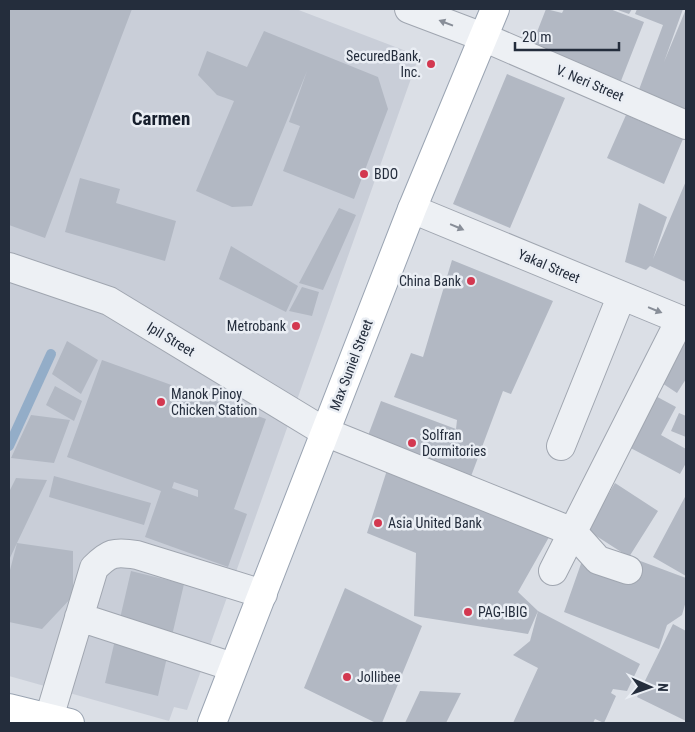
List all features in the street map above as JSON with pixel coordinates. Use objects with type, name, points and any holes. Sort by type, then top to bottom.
[{"type":"main road","name":"Max Suniel Street","points":[[212,723],[412,208],[495,9]]},
{"type":"main road","points":[[9,708],[60,721]]},
{"type":"street","name":"V. Neri Street","points":[[409,9],[483,37],[686,125]]},
{"type":"street","name":"Yakal Street","points":[[412,208],[621,297],[683,321]]},
{"type":"street","name":"Ipil Street","points":[[9,267],[109,301],[324,432],[573,532]]},
{"type":"street","points":[[561,446],[621,297]]},
{"type":"street","points":[[553,571],[683,321]]},
{"type":"street","points":[[573,532],[598,560],[628,570]]},
{"type":"street","points":[[60,721],[79,617],[94,568],[107,555],[122,552],[263,594]]},
{"type":"street","points":[[79,617],[233,667]]},
{"type":"shaded area","points":[[9,9],[296,9],[419,56],[187,710],[174,707],[169,721],[9,676]]},
{"type":"building","points":[[9,9],[132,9],[45,238],[9,225]]},
{"type":"building","points":[[546,9],[562,13],[564,9],[610,9],[644,22],[619,86],[530,50]]},
{"type":"building","points":[[615,9],[632,9],[629,14]]},
{"type":"building","points":[[637,9],[683,9],[664,62],[686,9],[686,114],[637,95],[663,25],[635,14]]},
{"type":"building","points":[[264,31],[378,77],[388,109],[354,199],[283,171],[300,126],[289,122],[307,71],[252,206],[232,207],[196,191],[234,101],[217,95],[198,75],[207,51],[247,67]]},
{"type":"building","points":[[507,74],[565,98],[510,228],[453,204]]},
{"type":"building","points":[[626,115],[683,139],[664,184],[607,158]]},
{"type":"building","points":[[80,178],[120,189],[116,203],[176,221],[165,261],[65,232]]},
{"type":"building","points":[[686,181],[686,282],[650,266],[646,270],[625,262],[639,203],[667,217],[653,259]]},
{"type":"building","points":[[339,208],[356,215],[323,290],[299,283]]},
{"type":"building","points":[[231,246],[298,286],[286,312],[219,279]]},
{"type":"building","points":[[452,260],[553,301],[511,394],[503,391],[470,479],[366,441],[381,401],[456,429],[457,420],[394,397],[411,353],[423,357]]},
{"type":"building","points":[[302,287],[319,292],[312,316],[289,311]]},
{"type":"building","points":[[686,334],[686,379],[677,393],[656,379]]},
{"type":"building","points":[[67,341],[98,360],[81,394],[52,374]]},
{"type":"building","points":[[102,360],[266,419],[234,509],[247,514],[228,567],[145,537],[161,491],[67,457]],"holes":[[[174,482],[198,490],[198,497],[172,488]]]},
{"type":"building","points":[[55,386],[82,401],[74,421],[46,405]]},
{"type":"building","points":[[650,393],[676,407],[661,435],[686,449],[686,463],[680,474],[623,444]]},
{"type":"building","points":[[679,413],[686,416],[686,437],[671,431]]},
{"type":"building","points":[[31,415],[70,420],[54,463],[11,458]]},
{"type":"building","points":[[387,470],[553,530],[518,592],[538,611],[528,634],[414,616],[416,553],[367,533]]},
{"type":"building","points":[[54,476],[151,503],[144,525],[49,497]]},
{"type":"building","points":[[16,478],[47,480],[9,560],[9,492]]},
{"type":"building","points":[[615,483],[658,511],[629,557],[587,530]]},
{"type":"building","points":[[686,495],[686,576],[653,557]]},
{"type":"building","points":[[17,543],[73,551],[73,596],[42,629],[9,622],[9,574]]},
{"type":"building","points":[[583,558],[635,559],[686,578],[686,601],[682,615],[667,625],[659,649],[564,612]]},
{"type":"building","points":[[131,571],[184,584],[158,696],[105,683]]},
{"type":"building","points":[[345,588],[422,626],[382,723],[376,723],[304,688]]},
{"type":"building","points":[[538,611],[640,664],[627,691],[613,689],[611,693],[616,696],[604,723],[595,719],[593,723],[513,723],[538,668],[513,655],[530,641]]},
{"type":"building","points":[[673,624],[686,631],[686,721],[637,697]]},
{"type":"building","points":[[420,691],[461,693],[446,723],[405,723]]},
{"type":"waterway","points":[[9,446],[51,354]]},
{"type":"place","name":"SecuredBank, Inc.","points":[[431,64]]},
{"type":"place","name":"BDO","points":[[364,174]]},
{"type":"place","name":"China Bank","points":[[471,281]]},
{"type":"place","name":"Metrobank","points":[[296,326]]},
{"type":"place","name":"Manok Pinoy Chicken Station","points":[[161,402]]},
{"type":"place","name":"Solfran Dormitories","points":[[412,443]]},
{"type":"place","name":"Asia United Bank","points":[[378,523]]},
{"type":"place","name":"PAG-IBIG","points":[[468,612]]},
{"type":"place","name":"Jollibee","points":[[347,677]]},
{"type":"district","name":"Carmen","points":[[161,118]]}]
